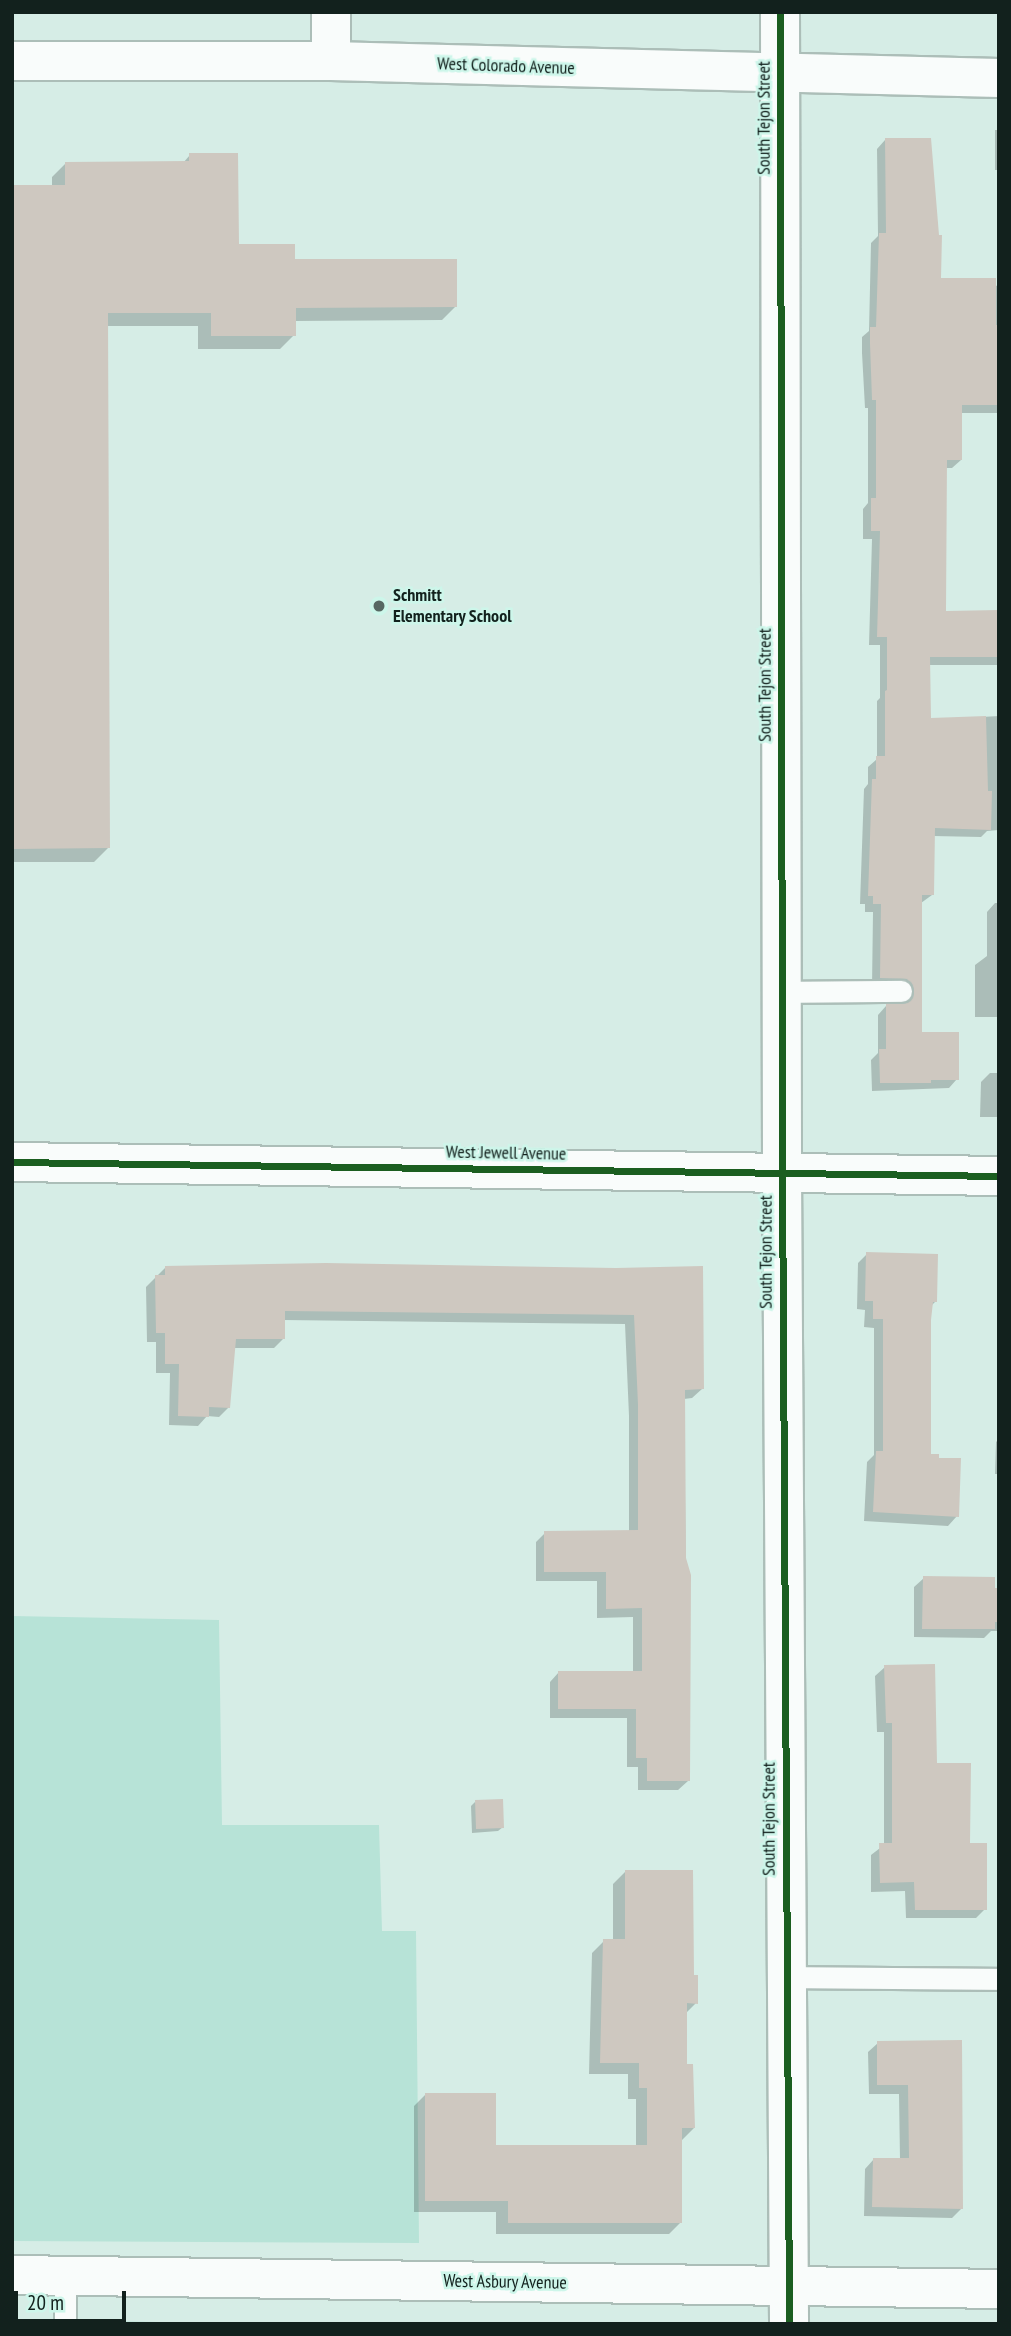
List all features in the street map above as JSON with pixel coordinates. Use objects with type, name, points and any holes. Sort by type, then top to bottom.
[{"type":"street","points":[[331,12],[331,61]]},
{"type":"street","name":"South Tejon Street","points":[[780,12],[781,992],[789,2324]]},
{"type":"street","name":"West Colorado Avenue","points":[[12,61],[331,61],[999,78]]},
{"type":"street","name":"West Jewell Avenue","points":[[12,1162],[999,1176]]},
{"type":"street","name":"West Asbury Avenue","points":[[12,2275],[999,2289]]},
{"type":"lane","points":[[781,992],[901,991]]},
{"type":"lane","points":[[786,1977],[999,1979]]},
{"type":"lane","points":[[65,2275],[65,2324]]},
{"type":"green space","points":[[12,1616],[219,1620],[222,1825],[379,1825],[382,1931],[416,1931],[419,2243],[12,2241]]},
{"type":"green space","points":[[95,2321],[295,2324],[94,2324]]},
{"type":"building","points":[[885,138],[931,138],[939,235],[942,235],[941,278],[996,278],[996,325],[999,325],[999,405],[962,405],[962,460],[947,460],[946,611],[999,610],[999,657],[930,657],[931,718],[986,716],[988,791],[992,791],[991,830],[935,828],[934,895],[922,895],[922,1032],[959,1032],[959,1080],[931,1080],[931,1083],[880,1083],[879,1049],[886,1049],[886,1004],[907,1003],[914,990],[907,979],[880,978],[881,904],[873,904],[873,896],[868,896],[872,779],[876,779],[876,756],[885,756],[887,690],[887,637],[877,637],[880,531],[871,531],[871,498],[876,498],[876,400],[872,400],[870,343],[870,327],[876,327],[879,233],[886,233]]},
{"type":"building","points":[[189,153],[238,153],[239,244],[295,244],[295,259],[457,259],[457,307],[296,308],[296,336],[211,336],[211,313],[108,313],[110,848],[12,849],[12,185],[65,185],[65,162],[189,161]]},
{"type":"building","points":[[866,1252],[938,1254],[937,1302],[933,1302],[931,1320],[931,1454],[939,1454],[939,1458],[961,1458],[959,1517],[873,1512],[876,1451],[883,1451],[883,1319],[873,1319],[873,1301],[865,1301]]},
{"type":"building","points":[[326,1263],[616,1268],[703,1266],[704,1389],[685,1390],[686,1558],[691,1575],[690,1781],[647,1781],[647,1758],[636,1758],[636,1709],[558,1709],[558,1671],[642,1671],[642,1608],[606,1609],[606,1572],[544,1572],[544,1531],[638,1530],[638,1405],[634,1315],[285,1311],[285,1339],[236,1339],[230,1408],[209,1407],[209,1417],[178,1416],[179,1364],[165,1364],[165,1333],[156,1333],[155,1275],[165,1275],[165,1266]]},
{"type":"building","points":[[923,1576],[995,1577],[995,1588],[999,1588],[999,1622],[995,1622],[995,1629],[922,1629]]},
{"type":"building","points":[[935,1664],[937,1763],[971,1763],[970,1843],[987,1843],[987,1910],[915,1910],[914,1882],[880,1883],[879,1843],[892,1843],[892,1723],[886,1723],[884,1665]]},
{"type":"building","points":[[503,1799],[504,1828],[476,1829],[475,1800]]},
{"type":"building","points":[[625,1870],[693,1870],[694,1975],[698,1975],[698,2004],[687,2003],[687,2064],[693,2064],[695,2128],[682,2128],[682,2223],[508,2223],[508,2201],[425,2201],[425,2093],[496,2093],[496,2145],[647,2145],[647,2088],[639,2088],[639,2063],[600,2063],[603,1939],[625,1939]]},
{"type":"building","points":[[962,2040],[963,2209],[872,2207],[873,2158],[909,2158],[908,2085],[877,2085],[877,2041]]},
{"type":"cycle path","points":[[780,12],[782,1173],[789,2324]]},
{"type":"cycle path","points":[[12,1162],[999,1176]]},
{"type":"place","name":"Schmitt Elementary School","points":[[379,606]]}]
